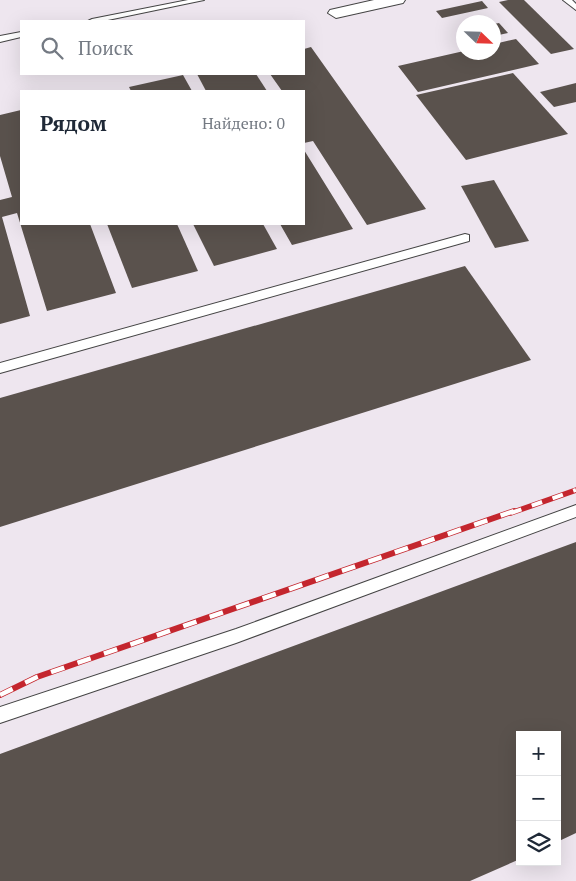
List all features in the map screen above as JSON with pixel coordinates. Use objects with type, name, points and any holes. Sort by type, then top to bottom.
[{"type":"street","points":[[336,12],[397,0]]},
{"type":"lane","points":[[97,20],[200,0]]},
{"type":"lane","points":[[567,0],[576,8]]},
{"type":"lane","points":[[0,39],[20,35]]},
{"type":"lane","points":[[0,368],[465,238]]},
{"type":"lane","points":[[0,715],[236,636],[576,512]]},
{"type":"shaded area","points":[[0,0],[576,0],[576,881],[0,881]]},
{"type":"building","points":[[524,0],[574,49],[551,54],[499,2]]},
{"type":"building","points":[[482,1],[488,8],[442,18],[436,11]]},
{"type":"building","points":[[501,25],[508,33],[501,34]]},
{"type":"building","points":[[516,39],[539,64],[418,92],[398,66],[456,53],[456,60],[501,60],[501,42]]},
{"type":"building","points":[[311,47],[426,209],[367,225],[313,141],[305,143],[305,90],[281,90],[271,75],[305,75],[305,49]]},
{"type":"building","points":[[513,73],[568,134],[466,160],[416,95]]},
{"type":"building","points":[[183,75],[191,90],[130,90],[129,87]]},
{"type":"building","points":[[198,75],[257,75],[266,90],[205,90]]},
{"type":"building","points":[[576,83],[576,102],[554,107],[540,92]]},
{"type":"building","points":[[20,110],[20,223],[17,213],[2,217],[30,316],[0,324],[0,200],[12,197],[0,156],[0,115]]},
{"type":"building","points":[[305,152],[353,229],[292,245],[281,225],[305,225]]},
{"type":"building","points":[[494,180],[529,241],[495,248],[461,186]]},
{"type":"building","points":[[21,225],[90,225],[116,293],[47,311]]},
{"type":"building","points":[[107,225],[177,225],[198,271],[132,288]]},
{"type":"building","points":[[194,225],[264,225],[277,249],[214,266]]},
{"type":"building","points":[[465,266],[531,360],[0,527],[0,398]]},
{"type":"building","points":[[576,542],[576,833],[561,840],[561,731],[516,731],[516,861],[470,881],[0,881],[0,754]]},
{"type":"railway","points":[[511,513],[576,490]]},
{"type":"railway","points":[[0,695],[37,677],[514,511]]}]
